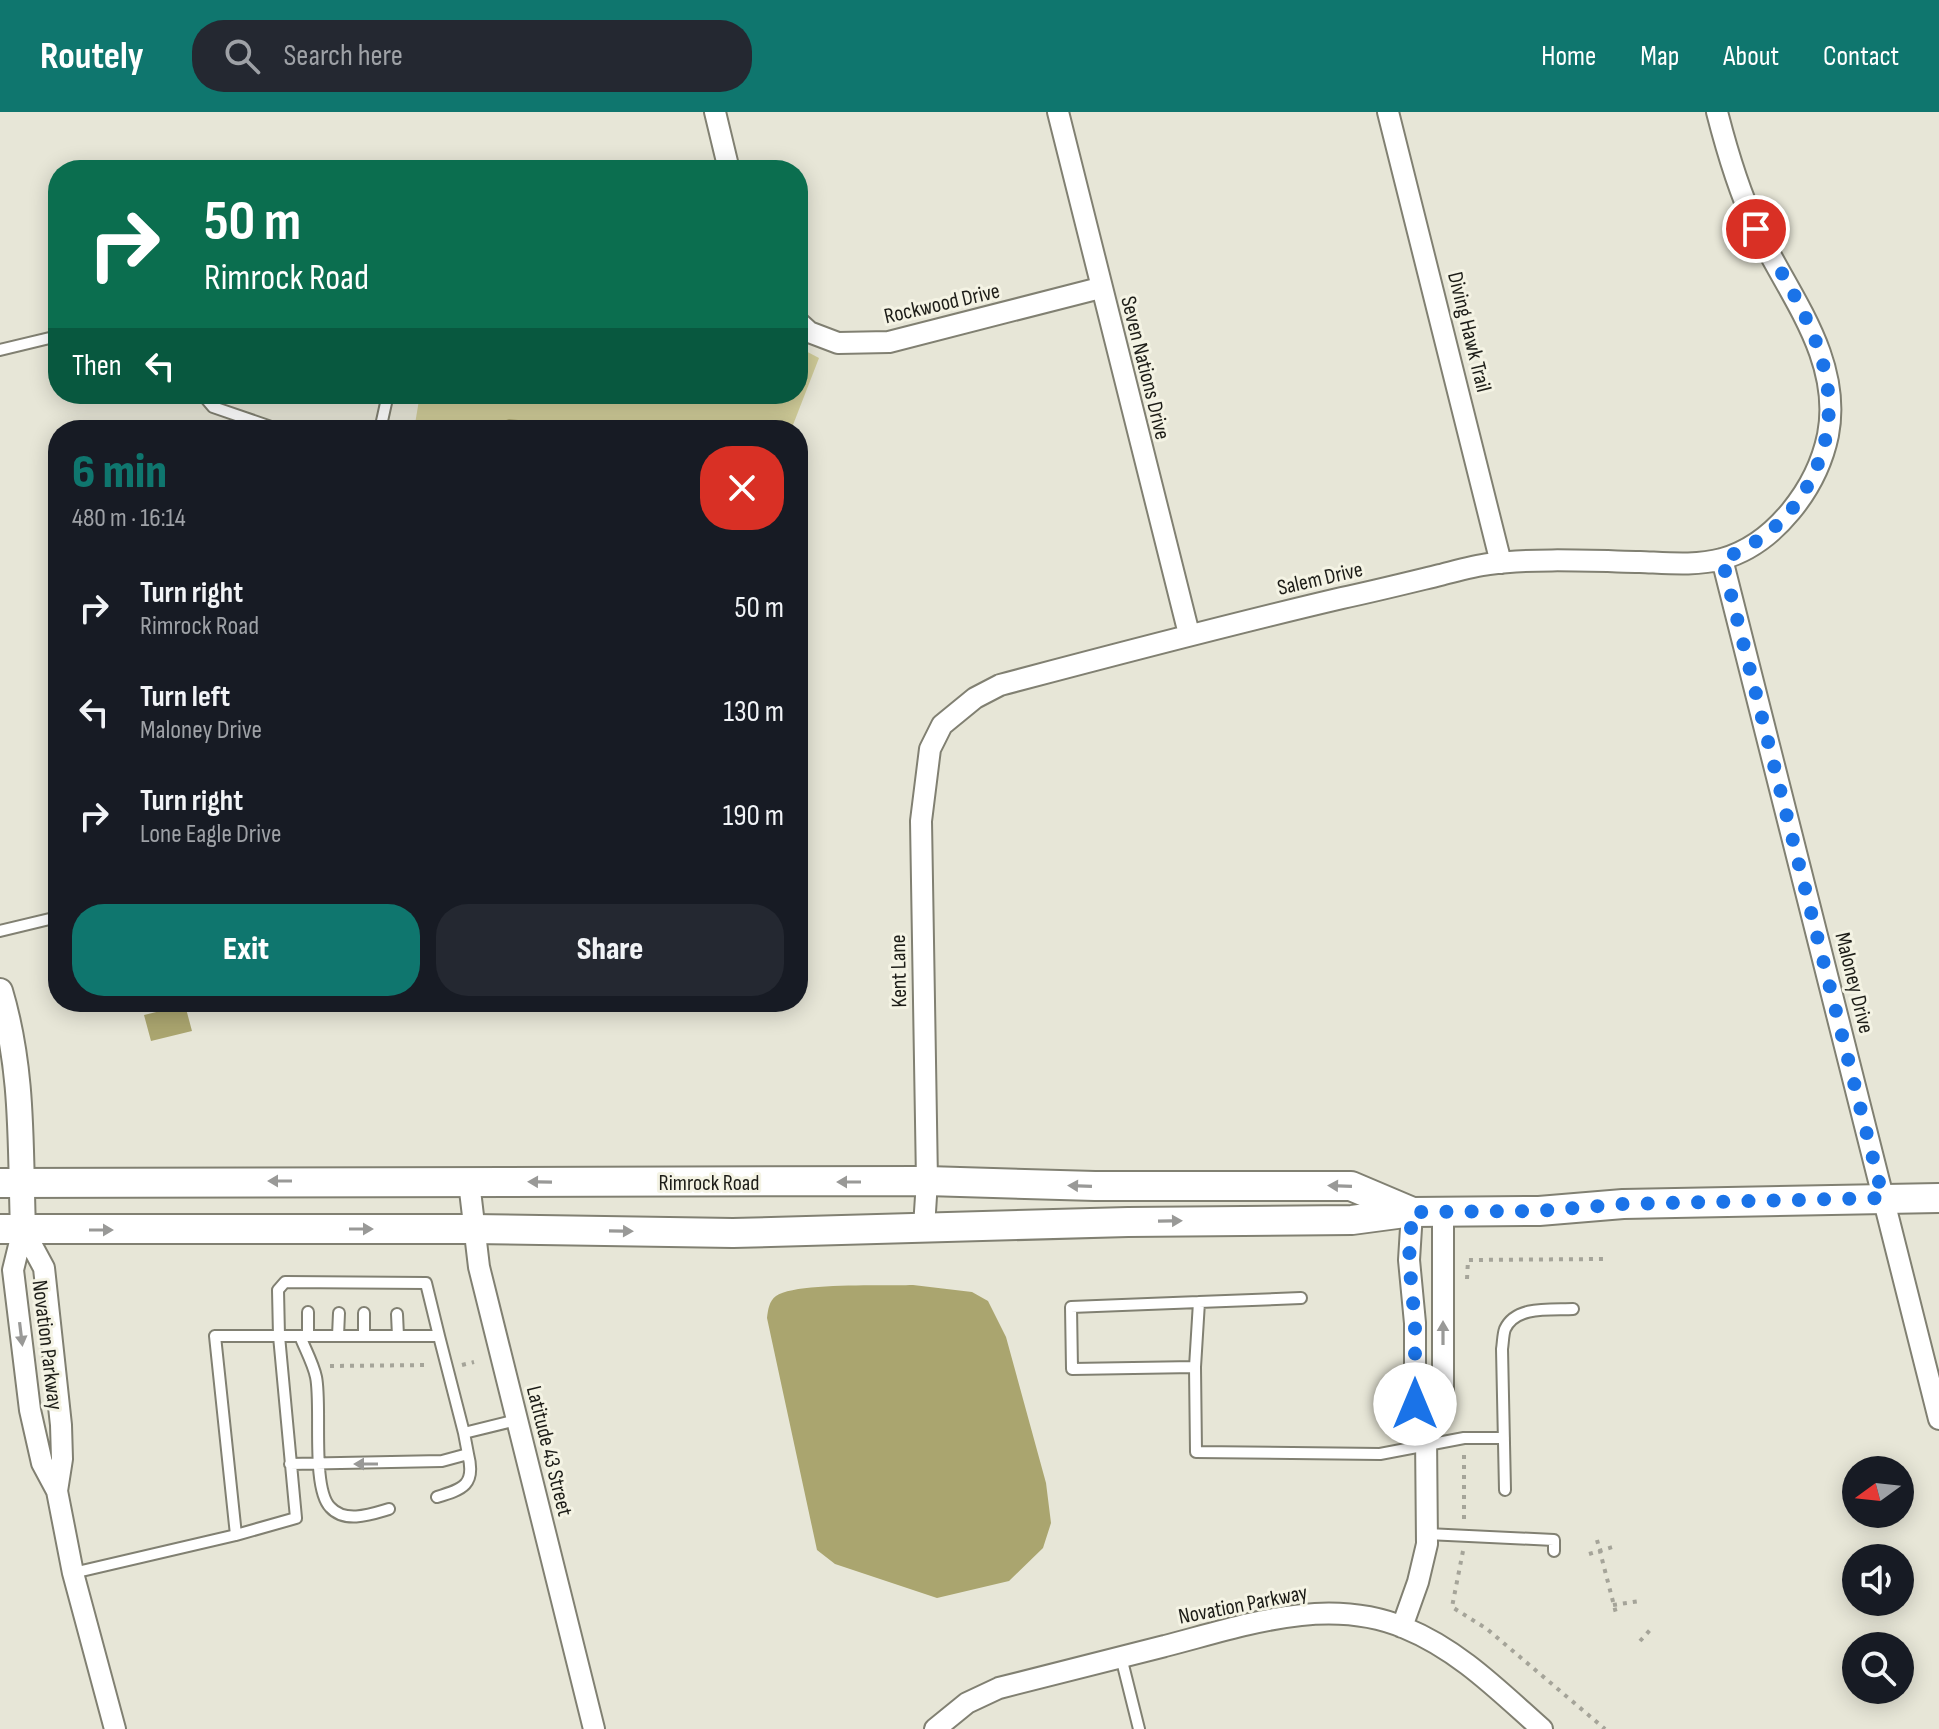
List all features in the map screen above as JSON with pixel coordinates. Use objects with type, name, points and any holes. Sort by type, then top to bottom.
[{"type":"main road","name":"Rimrock Road","points":[[11,1183],[927,1181],[1095,1186],[1351,1186],[1412,1212]]},
{"type":"main road","name":"Rimrock Road","points":[[12,1229],[473,1229],[733,1233],[1352,1220],[1412,1212],[1539,1211],[1623,1204],[1939,1198]]},
{"type":"street","points":[[715,112],[727,160]]},
{"type":"street","name":"Seven Nations Drive","points":[[1058,112],[1189,634]]},
{"type":"street","name":"Diving Hawk Trail","points":[[1388,112],[1501,563]]},
{"type":"street","points":[[1717,112],[1743,199],[1756,229],[1804,314],[1823,363],[1830,397],[1828,435],[1815,471],[1798,504],[1773,529],[1745,550],[1722,559]]},
{"type":"street","name":"Rockwood Drive","points":[[808,331],[838,343],[889,342],[1100,288]]},
{"type":"street","name":"Salem Drive","points":[[947,721],[975,698],[1000,685],[1189,634],[1489,564],[1597,561],[1690,564],[1722,559]]},
{"type":"street","name":"Maloney Drive","points":[[1722,559],[1939,1419]]},
{"type":"street","name":"Kent Lane","points":[[924,1227],[927,1181],[921,821],[930,749],[947,721]]},
{"type":"street","points":[[0,991],[17,1066],[22,1126],[11,1183],[12,1229]]},
{"type":"street","name":"Latitude 43 Street","points":[[469,1182],[479,1267],[594,1729]]},
{"type":"street","points":[[1402,1627],[1418,1582],[1427,1534],[1426,1439],[1415,1404],[1415,1323],[1409,1260],[1412,1212]]},
{"type":"street","points":[[1426,1439],[1443,1407],[1443,1213]]},
{"type":"street","name":"Novation Parkway","points":[[12,1229],[13,1270],[8,1291],[30,1410],[42,1463],[57,1491],[73,1573],[115,1729]]},
{"type":"street","name":"Novation Parkway","points":[[12,1229],[44,1268],[61,1425],[62,1459],[57,1491]]},
{"type":"street","name":"Novation Parkway","points":[[935,1729],[967,1703],[999,1688],[1296,1614],[1336,1614],[1372,1618],[1433,1641],[1467,1662],[1542,1729]]},
{"type":"lane","points":[[0,350],[48,338]]},
{"type":"lane","points":[[210,404],[251,420]]},
{"type":"lane","points":[[0,931],[48,919]]},
{"type":"lane","points":[[73,1573],[296,1518],[279,1336],[278,1290],[285,1282],[339,1286],[426,1283],[472,1467],[463,1488],[437,1497]]},
{"type":"lane","points":[[1195,1367],[1072,1369],[1071,1307],[1301,1298]]},
{"type":"lane","points":[[1199,1302],[1195,1367],[1196,1452],[1380,1454],[1426,1439],[1504,1438]]},
{"type":"lane","points":[[1505,1490],[1502,1349],[1505,1329],[1522,1314],[1534,1310],[1573,1309]]},
{"type":"lane","points":[[308,1312],[304,1336],[316,1378],[319,1464],[325,1500],[331,1509],[359,1517],[389,1509]]},
{"type":"lane","points":[[338,1336],[339,1313]]},
{"type":"lane","points":[[364,1313],[364,1336]]},
{"type":"lane","points":[[397,1314],[398,1336]]},
{"type":"lane","points":[[236,1535],[215,1336],[439,1336]]},
{"type":"lane","points":[[464,1433],[517,1420]]},
{"type":"lane","points":[[290,1464],[442,1461],[468,1454]]},
{"type":"lane","points":[[1427,1534],[1554,1540],[1554,1551]]},
{"type":"lane","points":[[1121,1657],[1139,1729]]},
{"type":"path","points":[[323,1366],[474,1362]]},
{"type":"path","points":[[1597,1540],[1617,1617]]},
{"type":"path","points":[[1589,1554],[1616,1546]]},
{"type":"path","points":[[1613,1605],[1640,1601]]},
{"type":"path","points":[[1640,1641],[1651,1629]]},
{"type":"shaded area","points":[[808,352],[819,358],[808,386]]},
{"type":"shaded area","points":[[418,404],[801,404],[795,420],[416,420]]},
{"type":"shaded area","points":[[187,1012],[192,1031],[151,1041],[144,1015]]},
{"type":"shaded area","points":[[913,1285],[972,1292],[988,1301],[1006,1337],[1046,1483],[1051,1523],[1043,1548],[1009,1581],[937,1598],[835,1564],[817,1550],[767,1318],[772,1300],[786,1292],[821,1287]]},
{"type":"route","points":[[1415,1404],[1415,1323],[1409,1260],[1412,1212],[1539,1211],[1623,1204],[1883,1198],[1722,559],[1745,550],[1773,529],[1798,504],[1815,471],[1828,435],[1830,397],[1823,363],[1804,314],[1756,229]]}]
